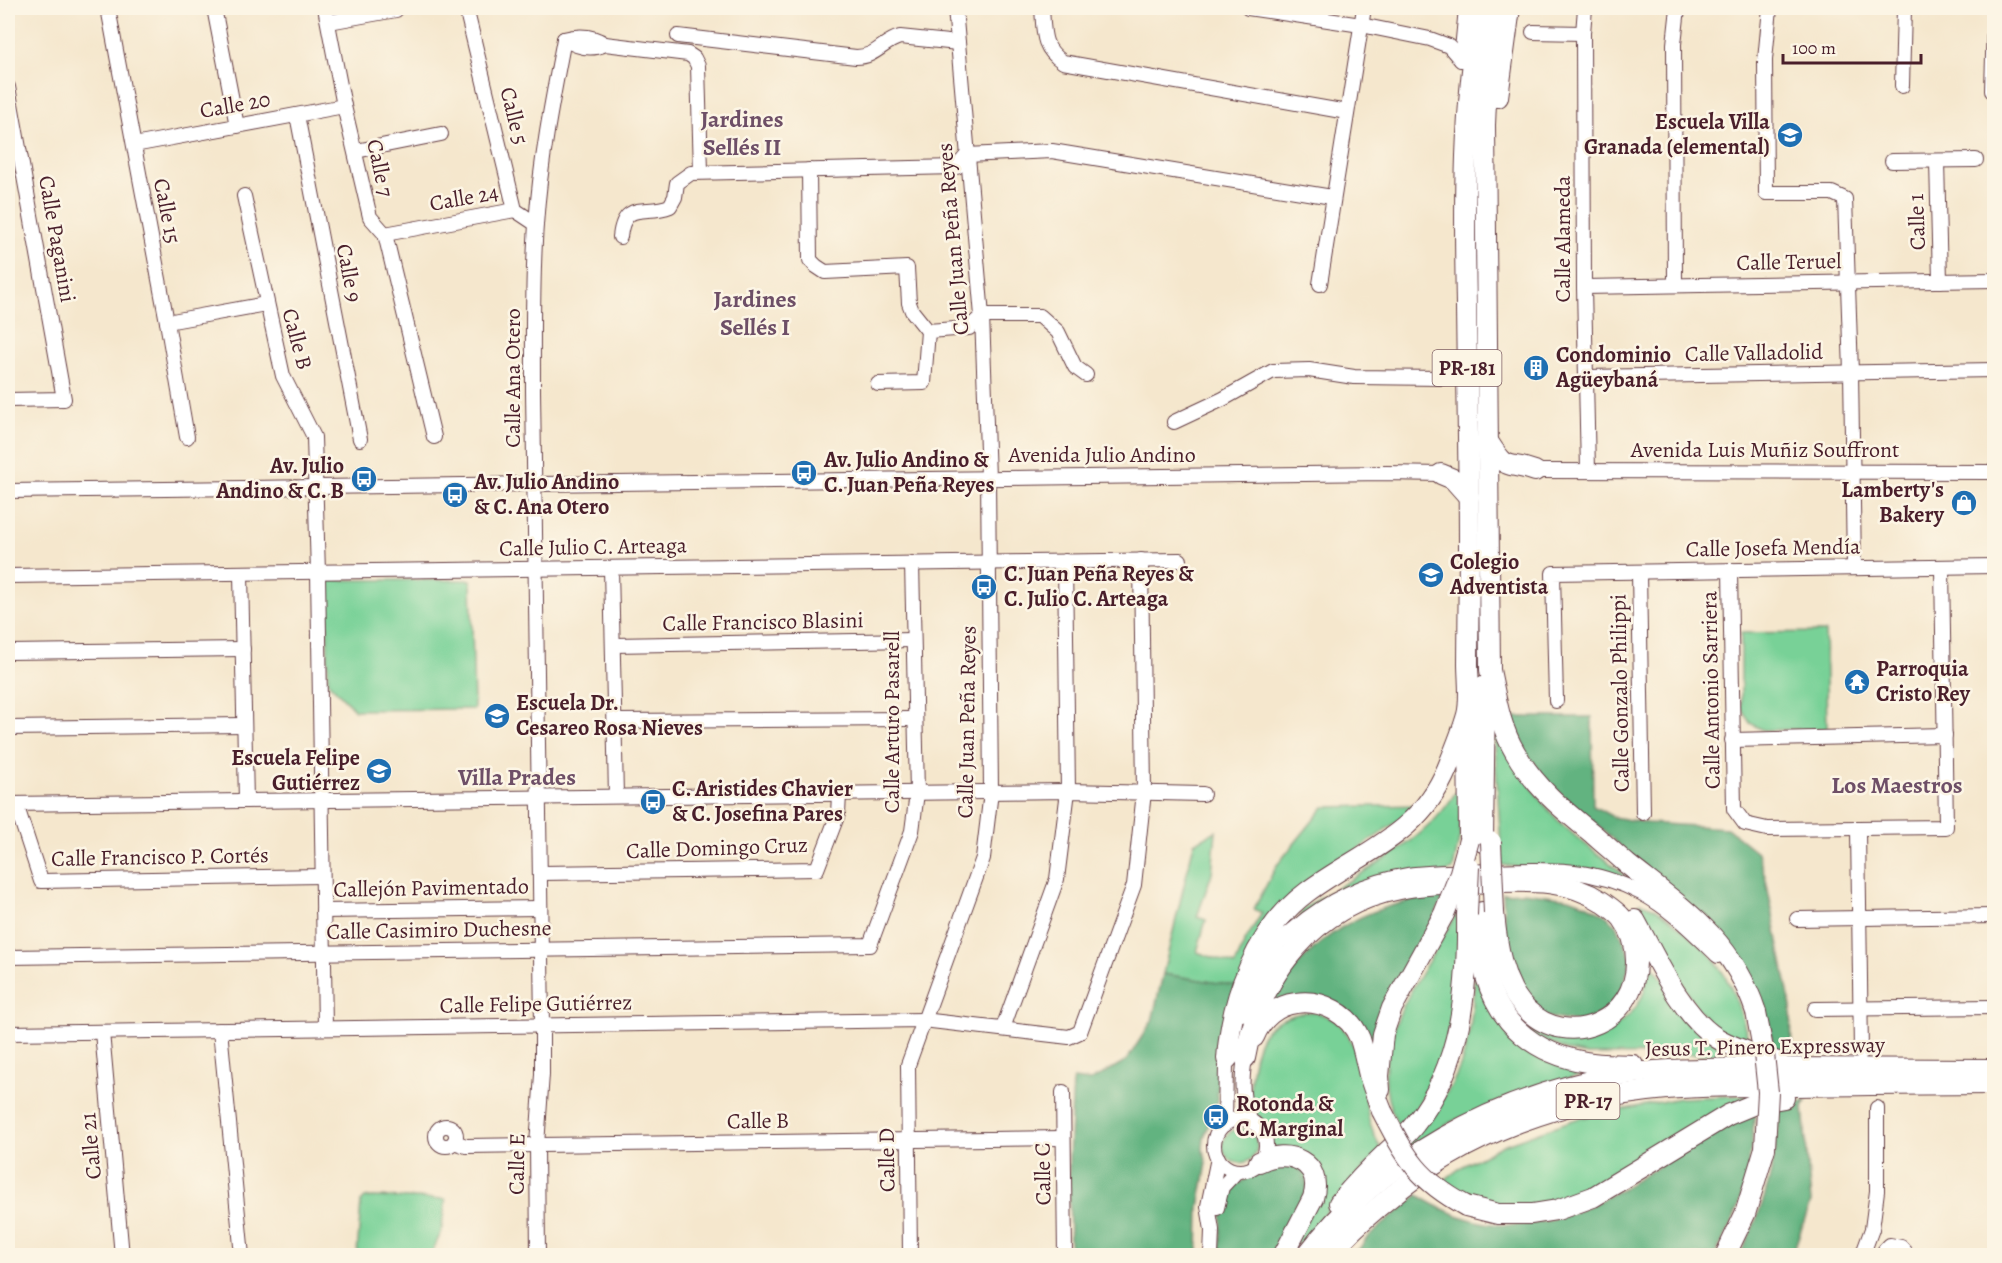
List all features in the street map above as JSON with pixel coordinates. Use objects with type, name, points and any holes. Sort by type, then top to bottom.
[{"type":"highway","name":"PR-181","points":[[1481,8],[1473,54],[1467,115],[1465,238],[1469,497],[1481,841]]},
{"type":"highway","name":"PR-181","points":[[1476,712],[1489,518],[1485,183],[1488,56],[1494,8]]},
{"type":"highway","points":[[1485,183],[1510,8]]},
{"type":"highway","points":[[1461,60],[1458,130],[1459,196],[1465,238]]},
{"type":"highway","points":[[1489,443],[1501,462],[1511,467],[1525,467],[1535,471]]},
{"type":"highway","points":[[1441,474],[1459,465],[1468,451]]},
{"type":"highway","points":[[1489,493],[1512,476],[1535,471]]},
{"type":"highway","points":[[1441,474],[1453,479],[1469,497]]},
{"type":"highway","points":[[1489,518],[1490,670],[1498,710],[1515,753],[1535,782],[1564,811],[1693,915],[1733,962],[1747,987],[1756,1012],[1768,1092],[1765,1148],[1745,1214],[1725,1256]]},
{"type":"highway","points":[[1236,1058],[1228,1040],[1246,973],[1263,941],[1279,919],[1304,894],[1398,833],[1420,813],[1437,790],[1476,712]]},
{"type":"highway","points":[[1481,841],[1482,956],[1486,977],[1498,1005],[1509,1021],[1535,1045],[1553,1053],[1588,1063],[1677,1069]]},
{"type":"highway","points":[[1304,1256],[1319,1227],[1342,1199],[1415,1125],[1444,1075],[1462,1017],[1481,913],[1481,841]]},
{"type":"highway","points":[[1382,1111],[1379,1076],[1383,1034],[1392,1008],[1444,914],[1459,876],[1481,841]]},
{"type":"highway","points":[[1498,871],[1565,876],[1594,886],[1611,896],[1632,915],[1678,997],[1698,1024],[1716,1038],[1736,1047],[1797,1068]]},
{"type":"highway","points":[[1236,1058],[1249,1036],[1269,984],[1293,951],[1317,928],[1342,911],[1401,888],[1516,881],[1550,882],[1579,889],[1613,909],[1631,933],[1636,952],[1633,986],[1615,1013],[1601,1022],[1572,1029],[1541,1021],[1526,1009],[1507,979],[1496,936],[1481,913]]},
{"type":"highway","points":[[1236,1058],[1261,1023],[1275,1010],[1299,1002],[1325,1005],[1348,1020],[1355,1029],[1382,1111],[1413,1167],[1444,1194],[1466,1206],[1498,1214],[1532,1214],[1557,1210],[1593,1197],[1728,1115],[1757,1103],[1807,1094],[1894,1084]]},
{"type":"highway","name":"Jesus T. Pinero Expressway","points":[[1304,1256],[1334,1221],[1379,1182],[1428,1145],[1515,1104],[1565,1088],[1614,1076],[1677,1069],[1995,1068]]},
{"type":"highway","name":"Jesus T. Pinero Expressway","points":[[1329,1256],[1337,1245],[1372,1212],[1408,1182],[1447,1156],[1517,1122],[1551,1110],[1624,1094],[1667,1089],[1725,1086],[1995,1084]]},
{"type":"highway","points":[[1259,1162],[1276,1155],[1294,1157],[1305,1163],[1314,1180],[1313,1198],[1283,1256]]},
{"type":"street","name":"Calle 15","points":[[108,8],[187,437]]},
{"type":"street","points":[[214,8],[237,126]]},
{"type":"street","name":"Calle 7","points":[[326,8],[344,106],[370,217],[385,234],[434,437]]},
{"type":"street","name":"Calle 5","points":[[466,8],[515,210]]},
{"type":"street","name":"Calle Juan Peña Reyes","points":[[908,1065],[983,858],[991,792],[988,477],[982,316],[955,8]]},
{"type":"street","points":[[1042,8],[1045,43],[1053,55],[1063,62],[1347,112]]},
{"type":"street","points":[[1248,8],[1361,25],[1430,39],[1449,46],[1461,60]]},
{"type":"street","points":[[1320,284],[1332,197],[1364,8]]},
{"type":"street","points":[[1461,60],[1466,8]]},
{"type":"street","name":"Calle Alameda","points":[[1585,8],[1582,33],[1588,471]]},
{"type":"street","points":[[1675,285],[1674,44],[1677,8]]},
{"type":"street","points":[[1770,8],[1765,60],[1766,193],[1832,193],[1845,199],[1849,283],[1854,567]]},
{"type":"street","points":[[1902,86],[1904,8]]},
{"type":"street","points":[[329,22],[396,10]]},
{"type":"street","points":[[1992,91],[1995,18]]},
{"type":"street","points":[[1430,39],[1450,36],[1464,24]]},
{"type":"street","points":[[1533,32],[1582,33]]},
{"type":"street","name":"Calle Ana Otero","points":[[542,1074],[533,293],[536,224],[546,136],[564,39],[576,36],[597,38],[605,44],[688,54],[694,58],[698,66],[701,172]]},
{"type":"street","points":[[678,36],[856,57],[868,57],[893,39],[900,37],[958,43]]},
{"type":"street","name":"Calle Paganini","points":[[8,87],[64,399],[8,400]]},
{"type":"street","name":"Calle 20","points":[[134,145],[344,106]]},
{"type":"street","name":"Calle 9","points":[[297,115],[360,439]]},
{"type":"street","points":[[356,152],[441,134]]},
{"type":"street","points":[[620,237],[622,224],[627,216],[637,210],[670,206],[680,180],[691,173],[957,167],[967,155],[1052,151],[1332,197]]},
{"type":"street","points":[[1892,161],[1976,160]]},
{"type":"street","name":"Calle 1","points":[[1937,161],[1940,281]]},
{"type":"street","points":[[809,170],[810,260],[825,272],[907,268],[909,303],[912,311],[928,331],[924,382],[878,384]]},
{"type":"street","name":"Calle B","points":[[244,196],[283,376],[314,437],[322,800],[324,1028]]},
{"type":"street","points":[[515,210],[536,224]]},
{"type":"street","name":"Calle 24","points":[[385,234],[515,210]]},
{"type":"street","name":"Calle Teruel","points":[[1584,287],[1995,280]]},
{"type":"street","points":[[167,322],[266,304]]},
{"type":"street","points":[[928,331],[969,328],[982,316],[1040,316],[1058,332],[1075,367],[1086,375]]},
{"type":"street","points":[[1174,422],[1223,399],[1274,370],[1309,369],[1354,376],[1441,378]]},
{"type":"street","name":"Calle Valladolid","points":[[1586,377],[1995,370]]},
{"type":"street","name":"Avenida Luis Muñiz Souffront","points":[[1535,471],[1995,472]]},
{"type":"street","name":"Avenida Julio Andino","points":[[8,491],[988,477],[1441,474]]},
{"type":"street","points":[[1141,560],[1144,792]]},
{"type":"street","name":"Calle Julio C. Arteaga","points":[[8,576],[1180,560]]},
{"type":"street","points":[[1003,1028],[1057,879],[1068,791],[1065,561]]},
{"type":"street","name":"Calle Arturo Pasarell","points":[[870,945],[912,831],[917,794],[912,564]]},
{"type":"street","name":"Calle Josefa Mendía","points":[[1556,701],[1553,573],[1995,566]]},
{"type":"street","points":[[1861,1053],[1858,829],[1946,827],[1942,567]]},
{"type":"street","points":[[611,568],[616,796]]},
{"type":"street","name":"Calle Antonio Sarriera","points":[[1730,570],[1734,809],[1745,824],[1767,830],[1858,829]]},
{"type":"street","name":"Calle Gonzalo Philippi","points":[[1639,572],[1643,813]]},
{"type":"street","points":[[241,574],[246,801]]},
{"type":"street","name":"Calle Francisco Blasini","points":[[613,645],[913,640]]},
{"type":"street","points":[[8,652],[243,649]]},
{"type":"street","points":[[615,721],[914,719]]},
{"type":"street","points":[[8,728],[244,725]]},
{"type":"street","points":[[1732,740],[1945,735]]},
{"type":"street","points":[[12,804],[1068,791],[1203,794]]},
{"type":"street","name":"Calle Felipe Gutiérrez","points":[[8,1033],[923,1020],[1069,1037],[1080,1032],[1134,885],[1144,792]]},
{"type":"street","name":"Calle Domingo Cruz","points":[[541,873],[817,869],[838,814],[839,794]]},
{"type":"street","name":"Calle Francisco P. Cortés","points":[[12,804],[41,881],[322,876]]},
{"type":"street","points":[[1236,1058],[1243,1104],[1251,1122],[1260,1130],[1265,1150],[1259,1162],[1249,1169],[1237,1171],[1225,1166],[1218,1158],[1214,1147],[1216,1136],[1225,1124],[1236,1058],[1250,993],[1278,943],[1314,912],[1357,889],[1384,880],[1410,875],[1552,868],[1612,881],[1641,893],[1677,916],[1747,987]]},
{"type":"street","name":"Callejón Pavimentado","points":[[323,911],[540,908]]},
{"type":"street","points":[[1797,919],[1995,916]]},
{"type":"street","name":"Calle Casimiro Duchesne","points":[[8,957],[870,945]]},
{"type":"street","points":[[1815,1009],[1995,1007]]},
{"type":"street","points":[[220,1030],[242,1256]]},
{"type":"street","name":"Calle 21","points":[[102,1032],[122,1256]]},
{"type":"street","name":"Calle D","points":[[908,1065],[909,1256]]},
{"type":"street","name":"Calle E","points":[[538,1256],[537,1145],[542,1074]]},
{"type":"street","name":"Calle C","points":[[1063,1092],[1065,1256]]},
{"type":"street","points":[[1862,1256],[1872,1229],[1877,1191],[1876,1108]]},
{"type":"street","points":[[1225,1124],[1240,1119],[1251,1122]]},
{"type":"street","name":"Calle B","points":[[454,1142],[466,1146],[1063,1138]]},
{"type":"street","points":[[1212,1230],[1208,1206],[1218,1158]]},
{"type":"street","points":[[1211,1256],[1212,1230],[1222,1186],[1237,1171]]},
{"type":"street","points":[[1885,1250],[1890,1245],[1901,1247],[1909,1256]]},
{"type":"green space","points":[[327,580],[471,580],[474,709],[355,710],[328,682]]},
{"type":"green space","points":[[1825,632],[1827,729],[1763,730],[1750,723],[1741,707],[1741,633]]},
{"type":"green space","points":[[1512,717],[1592,717],[1593,806],[1613,817],[1647,823],[1727,828],[1758,853],[1766,880],[1791,1007],[1792,1059],[1776,1059],[1763,1009],[1662,883],[1550,784],[1527,754]]},
{"type":"green space","points":[[1495,728],[1530,786],[1546,807],[1562,825],[1625,877],[1621,880],[1502,865]]},
{"type":"green space","points":[[1458,792],[1461,794],[1460,835],[1453,870],[1300,917],[1302,911],[1308,906],[1408,843],[1426,828]]},
{"type":"green space","points":[[1420,805],[1302,890],[1237,986],[1163,974],[1194,843],[1216,831],[1212,873],[1197,917],[1206,920],[1197,952],[1235,965],[1245,941],[1262,913],[1254,909],[1277,865],[1324,807]]},
{"type":"green space","points":[[1523,892],[1569,898],[1604,914],[1617,925],[1631,958],[1618,1004],[1582,1023],[1541,1016],[1520,993],[1505,943],[1503,893]]},
{"type":"green space","points":[[1444,896],[1374,1050],[1339,1011],[1267,1007],[1301,961],[1340,928],[1387,907]]},
{"type":"green space","points":[[1640,903],[1664,914],[1700,944],[1715,961],[1734,994],[1749,1044],[1727,1035],[1709,1022],[1696,1007],[1641,911]]},
{"type":"green space","points":[[1459,915],[1461,924],[1448,1056],[1401,1134],[1388,1099],[1385,1074],[1388,1049],[1395,1026],[1417,980],[1455,916]]},
{"type":"green space","points":[[1493,959],[1558,1035],[1579,1039],[1608,1030],[1623,1021],[1635,1009],[1644,992],[1648,961],[1724,1052],[1721,1054],[1587,1055],[1567,1051],[1532,1034],[1503,1003]]},
{"type":"green space","points":[[1475,968],[1486,995],[1584,1071],[1583,1074],[1505,1099],[1451,1122],[1410,1149],[1405,1142],[1439,1104],[1457,1073],[1471,1022]]},
{"type":"green space","points":[[1163,974],[1237,986],[1223,1032],[1216,1110],[1204,1137],[1203,1150],[1207,1163],[1199,1207],[1198,1255],[1070,1256],[1069,1158],[1073,1079],[1091,1081],[1127,1060],[1152,1021]]},
{"type":"green space","points":[[1307,1012],[1325,1015],[1338,1023],[1348,1035],[1359,1066],[1370,1124],[1382,1150],[1346,1188],[1300,1245],[1297,1244],[1270,1137],[1253,1108],[1250,1085],[1254,1058],[1261,1037],[1274,1024],[1283,1019]]},
{"type":"green space","points":[[1755,1095],[1593,1188],[1549,1206],[1498,1205],[1462,1194],[1442,1182],[1463,1166],[1503,1145],[1576,1119],[1680,1098]]},
{"type":"green space","points":[[1806,1101],[1803,1107],[1811,1202],[1792,1255],[1739,1256],[1757,1219],[1773,1165],[1780,1106]]},
{"type":"green space","points":[[1755,1111],[1748,1167],[1739,1204],[1724,1239],[1714,1255],[1354,1256],[1367,1238],[1418,1195],[1456,1215],[1492,1224],[1526,1224],[1560,1217],[1592,1204],[1624,1187],[1698,1141]]},
{"type":"green space","points":[[1240,1129],[1252,1134],[1257,1146],[1252,1158],[1240,1163],[1228,1158],[1223,1146],[1228,1134]]},
{"type":"green space","points":[[1270,1164],[1296,1166],[1303,1174],[1307,1189],[1275,1255],[1220,1256],[1222,1210],[1225,1197],[1233,1187]]},
{"type":"green space","points":[[365,1198],[446,1199],[441,1233],[431,1254],[357,1255],[361,1202]]},
{"type":"place","name":"Escuela Villa Granada (elemental)","points":[[1790,135]]},
{"type":"place","name":"Condominio Agüeybaná","points":[[1536,368]]},
{"type":"place","name":"Av. Julio Andino & C. Juan Peña Reyes","points":[[804,473]]},
{"type":"place","name":"Av. Julio Andino & C. B","points":[[364,479]]},
{"type":"place","name":"Av. Julio Andino & C. Ana Otero","points":[[455,495]]},
{"type":"place","name":"Lamberty's Bakery","points":[[1964,503]]},
{"type":"place","name":"Colegio Adventista","points":[[1431,575]]},
{"type":"place","name":"C. Juan Peña Reyes & C. Julio C. Arteaga","points":[[984,587]]},
{"type":"place","name":"Parroquia Cristo Rey","points":[[1857,682]]},
{"type":"place","name":"Escuela Dr. Cesareo Rosa Nieves","points":[[497,716]]},
{"type":"place","name":"Escuela Felipe Gutiérrez","points":[[379,771]]},
{"type":"place","name":"C. Aristides Chavier & C. Josefina Pares","points":[[653,802]]},
{"type":"place","name":"Rotonda & C. Marginal","points":[[1216,1117]]},
{"type":"district","name":"Jardines Sellés II","points":[[742,133]]},
{"type":"district","name":"Jardines Sellés I","points":[[755,313]]},
{"type":"district","name":"Villa Prades","points":[[517,777]]},
{"type":"district","name":"Los Maestros","points":[[1897,785]]}]
